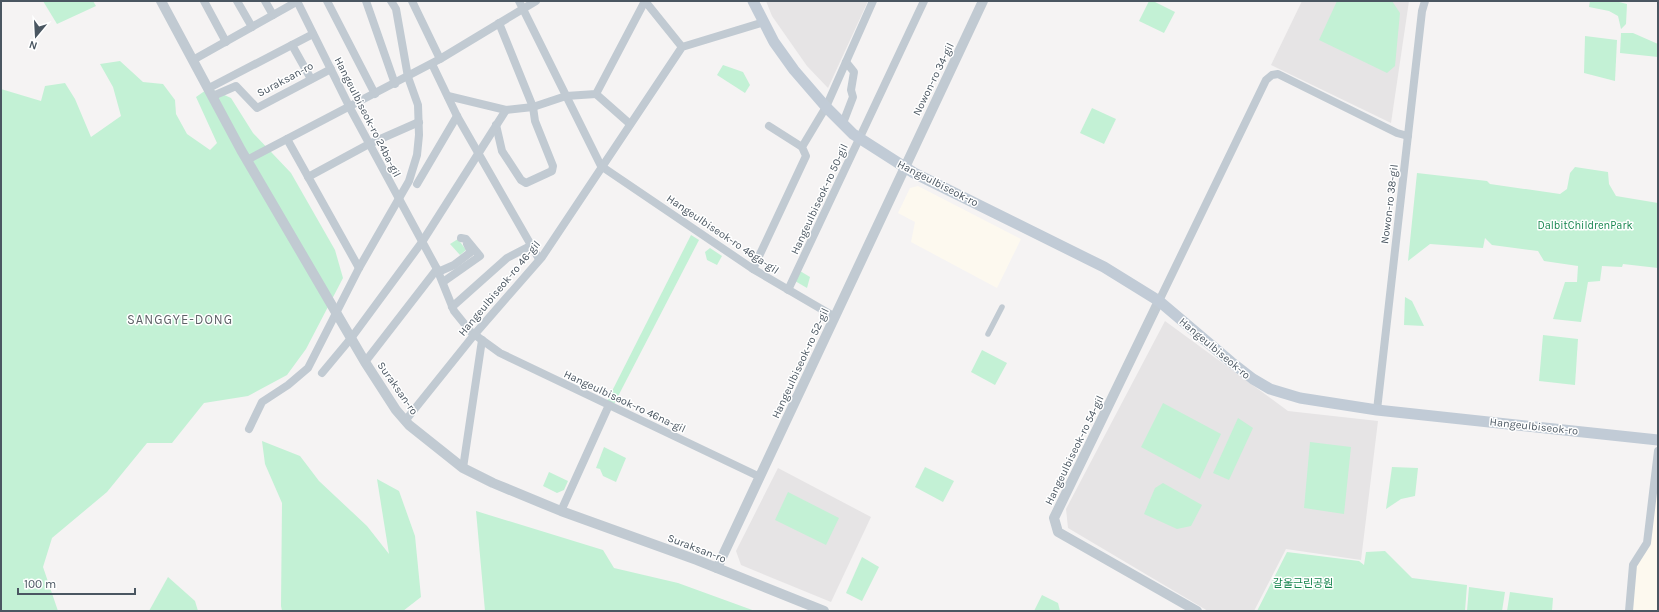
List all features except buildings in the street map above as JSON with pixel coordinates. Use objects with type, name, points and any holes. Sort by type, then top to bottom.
[{"type":"main road","name":"Hangeulbiseok-ro","points":[[753,1],[774,42],[794,70],[826,107],[860,138],[905,167],[1104,267],[1159,301],[1231,362],[1253,379],[1270,388],[1300,398],[1377,410],[1658,440]]},
{"type":"street","name":"Suraksan-ro","points":[[161,1],[247,160],[352,337],[365,362],[405,421],[463,468],[561,511],[717,568],[824,611]]},
{"type":"street","points":[[204,1],[226,42]]},
{"type":"street","points":[[237,1],[252,27]]},
{"type":"street","points":[[265,1],[273,15]]},
{"type":"street","points":[[193,60],[297,1]]},
{"type":"street","name":"Hangeulbiseok-ro 24ba-gil","points":[[297,1],[350,108],[438,270],[452,307],[474,334]]},
{"type":"street","points":[[327,1],[375,94]]},
{"type":"street","points":[[366,1],[395,84]]},
{"type":"street","points":[[249,429],[262,402],[288,385],[308,368],[359,268],[409,181],[416,155],[419,122],[418,105],[408,76],[396,9],[391,1]]},
{"type":"street","points":[[412,1],[440,59]]},
{"type":"street","points":[[247,160],[350,108],[432,64],[500,23],[521,5],[536,1]]},
{"type":"street","points":[[596,94],[645,1],[682,47],[764,22]]},
{"type":"street","points":[[802,147],[826,107],[873,1]]},
{"type":"street","name":"Hangeulbiseok-ro 50-gil","points":[[788,290],[924,1]]},
{"type":"street","name":"Nowon-ro 34-gil","points":[[905,167],[983,1]]},
{"type":"street","name":"Nowon-ro 38-gil","points":[[1377,410],[1408,136],[1413,78],[1422,11],[1426,1]]},
{"type":"street","points":[[521,5],[601,166]]},
{"type":"street","points":[[496,125],[499,144],[506,158],[521,180],[526,183],[552,171],[553,166],[535,121],[533,107],[500,23]]},
{"type":"street","points":[[211,92],[313,34]]},
{"type":"street","points":[[292,45],[311,79]]},
{"type":"street","name":"Hangeulbiseok-ro 46-gil","points":[[405,421],[474,334],[539,259],[682,47]]},
{"type":"street","points":[[843,123],[853,97],[851,90],[854,72],[846,62]]},
{"type":"street","points":[[432,64],[458,116],[539,259]]},
{"type":"street","name":"Suraksan-ro","points":[[211,92],[236,86],[257,108],[331,69]]},
{"type":"street","points":[[1159,301],[1266,80],[1272,74],[1278,74],[1397,133],[1408,136]]},
{"type":"street","points":[[448,96],[506,110],[533,107],[566,96],[596,94],[630,124]]},
{"type":"street","points":[[322,373],[352,337],[422,242],[506,110]]},
{"type":"street","points":[[417,184],[458,116]]},
{"type":"street","points":[[308,177],[369,144],[419,122]]},
{"type":"street","points":[[753,269],[806,156],[802,147],[769,126]]},
{"type":"street","points":[[287,139],[359,268]]},
{"type":"street","name":"Hangeulbiseok-ro 46ga-gil","points":[[601,166],[753,269],[835,317]]},
{"type":"street","name":"Hangeulbiseok-ro 52-gil","points":[[717,568],[905,167]]},
{"type":"street","points":[[365,362],[438,270],[454,265],[471,252],[469,246],[461,238],[466,239],[480,256],[443,282]]},
{"type":"street","points":[[452,307],[506,258],[532,245]]},
{"type":"street","name":"Hangeulbiseok-ro 54-gil","points":[[1159,301],[1054,518],[1058,532],[1197,611]]},
{"type":"street","points":[[988,334],[1002,307]]},
{"type":"street","name":"Hangeulbiseok-ro 46na-gil","points":[[474,334],[500,353],[760,477]]},
{"type":"street","points":[[463,468],[482,340]]},
{"type":"street","points":[[561,511],[609,405]]},
{"type":"street","points":[[1629,611],[1634,565],[1647,543],[1658,451]]},
{"type":"shaded area","points":[[766,1],[868,1],[828,88],[807,66],[772,16]]},
{"type":"shaded area","points":[[1302,1],[1409,1],[1391,123],[1271,65]]},
{"type":"shaded area","points":[[918,186],[1021,239],[997,288],[911,242],[915,222],[898,213],[910,188]]},
{"type":"shaded area","points":[[1165,321],[1288,411],[1378,421],[1361,560],[1286,549],[1254,611],[1208,611],[1068,528],[1066,509]]},
{"type":"shaded area","points":[[778,468],[871,517],[831,602],[741,565],[736,551]]},
{"type":"shaded area","points":[[1658,483],[1658,611],[1627,611],[1633,565],[1647,543]]},
{"type":"green space","points":[[43,1],[93,1],[96,6],[57,24]]},
{"type":"green space","points":[[1149,1],[1153,1],[1175,12],[1164,33],[1139,21]]},
{"type":"green space","points":[[1337,1],[1392,1],[1400,13],[1395,66],[1387,73],[1319,40]]},
{"type":"green space","points":[[1590,1],[1615,1],[1627,4],[1626,24],[1621,29],[1618,16],[1609,11],[1589,7]]},
{"type":"green space","points":[[1621,33],[1633,33],[1658,44],[1658,57],[1620,53]]},
{"type":"green space","points":[[1585,36],[1617,40],[1615,81],[1584,73]]},
{"type":"green space","points":[[120,61],[143,82],[163,84],[175,100],[176,114],[187,134],[210,150],[217,143],[196,97],[209,88],[231,98],[253,133],[291,173],[335,250],[343,278],[306,349],[287,375],[248,396],[204,403],[172,443],[147,443],[107,492],[52,538],[43,567],[58,611],[1,611],[1,89],[41,101],[45,86],[65,83],[75,99],[91,137],[121,116],[113,87],[100,64]]},
{"type":"green space","points":[[723,65],[743,72],[750,85],[745,93],[717,75]]},
{"type":"green space","points":[[1092,108],[1116,119],[1104,144],[1080,133]]},
{"type":"green space","name":"DalbitChildrenPark","points":[[1575,167],[1608,172],[1609,184],[1616,196],[1658,203],[1658,268],[1623,264],[1622,267],[1602,266],[1600,281],[1588,282],[1581,322],[1553,319],[1565,282],[1577,282],[1578,266],[1544,261],[1538,251],[1492,245],[1485,238],[1483,248],[1430,244],[1408,261],[1417,173],[1487,181],[1490,184],[1560,194],[1567,189],[1570,173]]},
{"type":"green space","points":[[691,235],[699,240],[613,406],[606,403]]},
{"type":"green space","points":[[458,239],[466,250],[460,255],[450,244]]},
{"type":"green space","points":[[710,248],[722,256],[717,265],[707,260],[705,252]]},
{"type":"green space","points":[[800,271],[810,277],[807,288],[795,281]]},
{"type":"green space","points":[[1405,297],[1412,301],[1424,326],[1404,325]]},
{"type":"green space","points":[[1543,335],[1578,339],[1575,385],[1539,381]]},
{"type":"green space","points":[[982,350],[1007,363],[995,385],[971,372]]},
{"type":"green space","points":[[1163,403],[1221,434],[1200,479],[1141,447]]},
{"type":"green space","points":[[1238,418],[1253,428],[1229,480],[1213,473]]},
{"type":"green space","points":[[262,441],[300,456],[319,481],[367,526],[389,554],[377,479],[399,491],[415,536],[421,597],[403,611],[282,611],[282,503],[265,464]]},
{"type":"green space","points":[[1310,442],[1351,447],[1344,514],[1304,508]]},
{"type":"green space","points":[[604,447],[626,458],[616,482],[603,476],[600,469],[596,468]]},
{"type":"green space","points":[[925,467],[954,481],[943,502],[915,487]]},
{"type":"green space","points":[[1392,467],[1418,468],[1415,496],[1401,499],[1386,509]]},
{"type":"green space","points":[[549,472],[568,481],[564,490],[557,493],[543,486]]},
{"type":"green space","points":[[1163,483],[1202,505],[1191,526],[1177,529],[1144,514],[1155,488]]},
{"type":"green space","points":[[788,492],[839,518],[826,545],[775,520]]},
{"type":"green space","points":[[476,511],[603,550],[614,568],[678,583],[755,611],[485,611]]},
{"type":"green space","name":"갈울근린공원","points":[[1385,551],[1412,578],[1467,585],[1465,611],[1257,611],[1287,552],[1359,561],[1364,565],[1366,552]]},
{"type":"green space","points":[[862,557],[879,567],[862,601],[846,593]]},
{"type":"green space","points":[[168,577],[195,601],[198,611],[149,611]]},
{"type":"green space","points":[[1469,587],[1505,592],[1502,611],[1467,611]]},
{"type":"green space","points":[[1510,592],[1553,598],[1552,611],[1507,611]]},
{"type":"green space","points":[[1042,595],[1058,603],[1060,611],[1034,611]]},
{"type":"district","name":"SANGGYE-DONG","points":[[180,319]]}]
